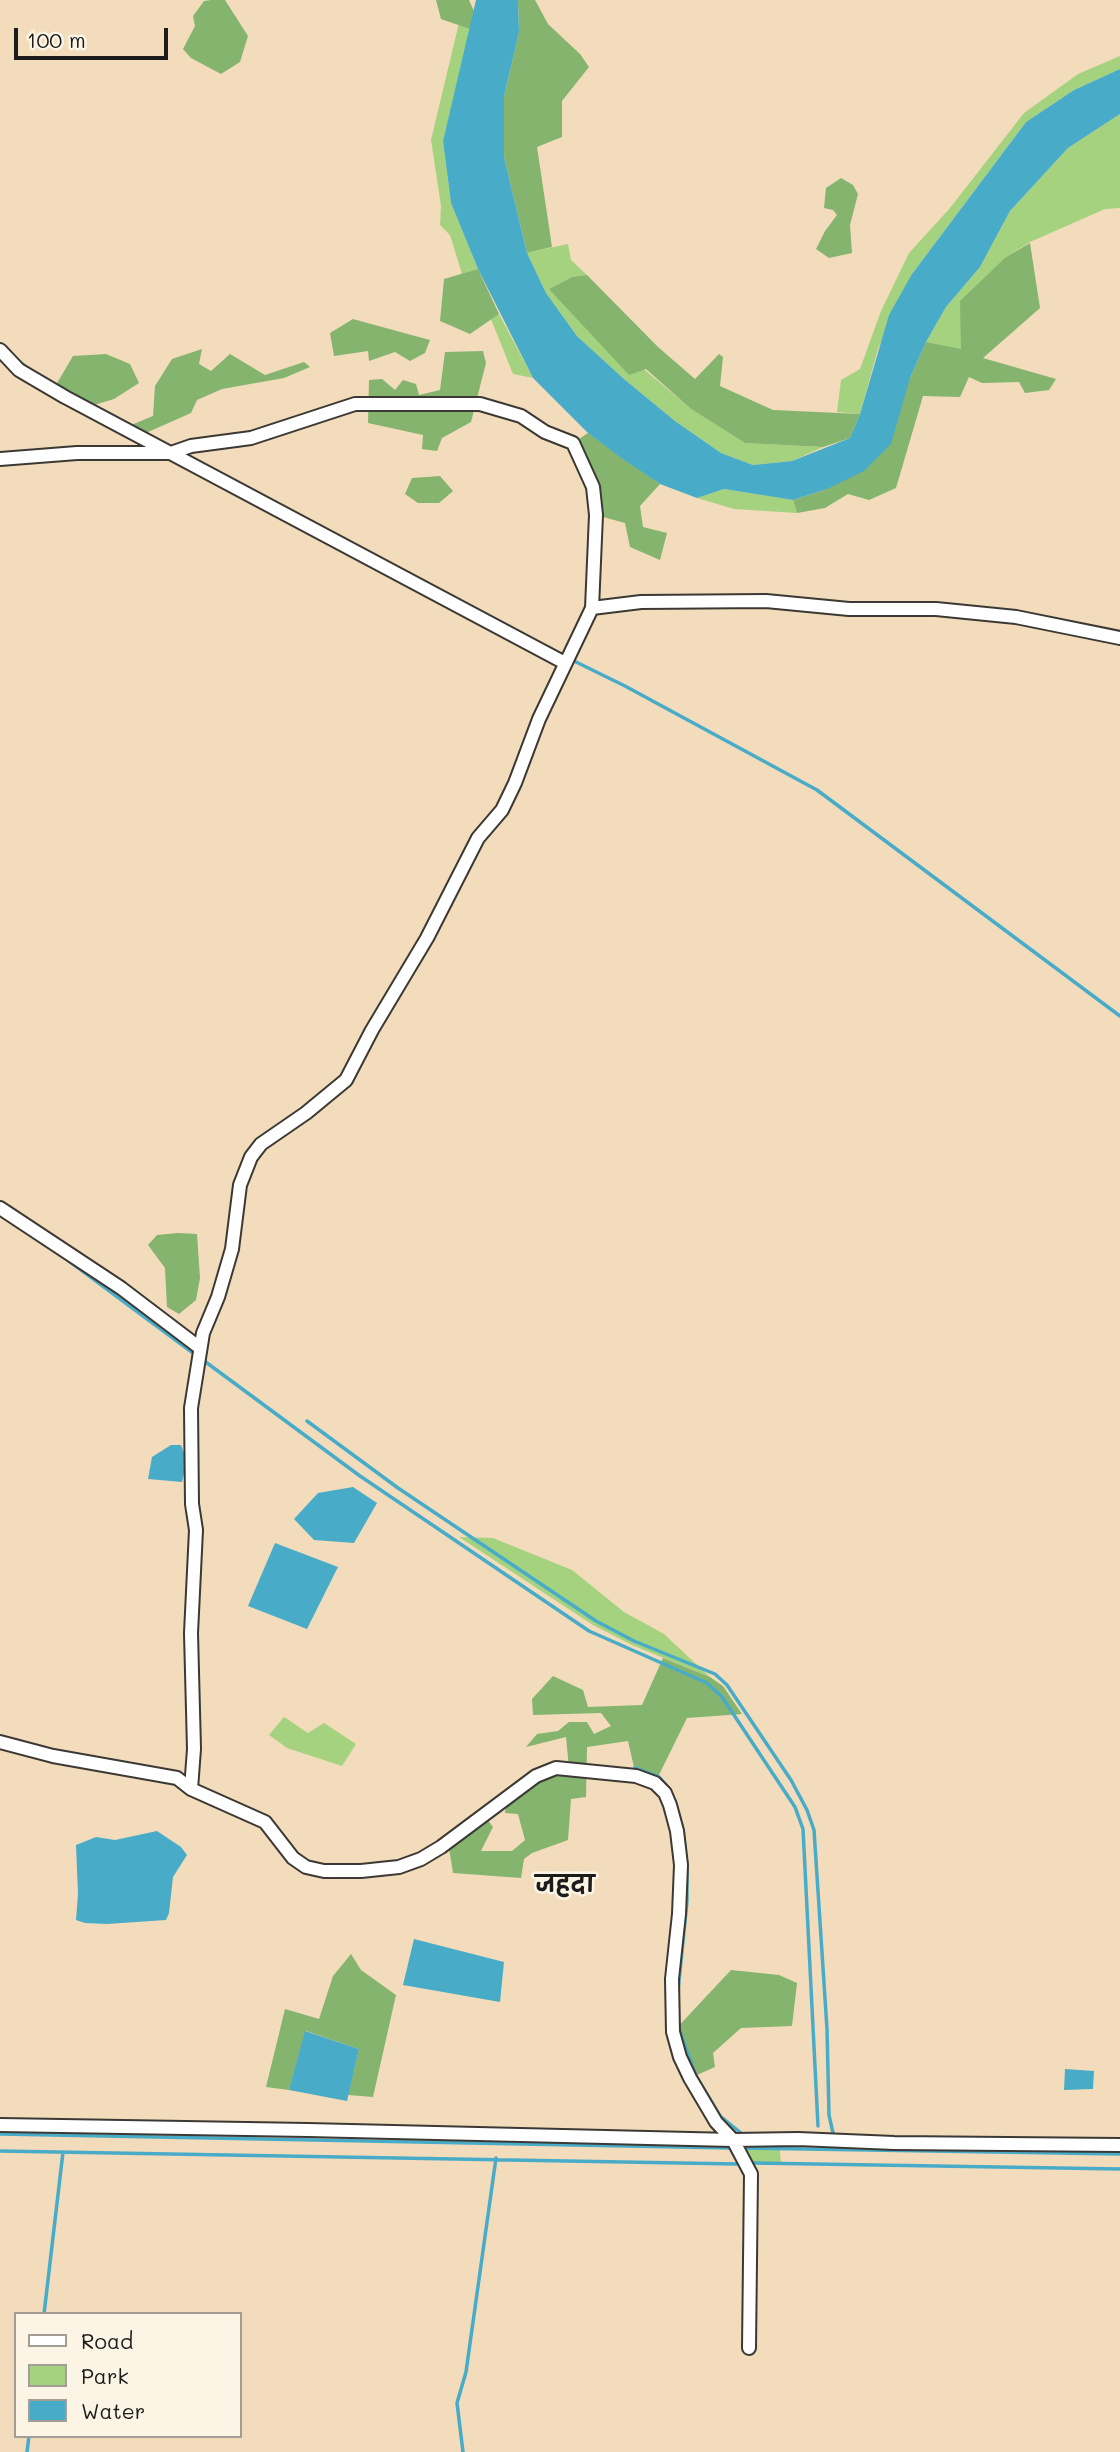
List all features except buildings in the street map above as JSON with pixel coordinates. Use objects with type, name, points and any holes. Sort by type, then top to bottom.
[{"type":"street","points":[[0,350],[19,370],[65,397],[565,663]]},
{"type":"street","points":[[0,459],[77,453],[171,453],[191,446],[251,438],[355,404],[480,404],[521,416],[545,432],[573,443],[593,487],[596,515],[592,608],[539,719],[502,810],[478,838],[427,938],[372,1030],[346,1080],[306,1113],[261,1144],[251,1157],[240,1185],[232,1249],[218,1297],[202,1333],[191,1408],[190,1452],[195,1530],[191,1633],[194,1749],[191,1789]]},
{"type":"street","points":[[592,608],[641,602],[766,601],[849,609],[936,609],[1016,617],[1120,638]]},
{"type":"street","points":[[0,1208],[121,1288],[200,1348]]},
{"type":"street","points":[[0,1742],[53,1756],[177,1778],[191,1789],[264,1822],[293,1858],[306,1867],[324,1871],[399,1867],[421,1859],[536,1776],[556,1768],[636,1776],[656,1783],[665,1793],[670,1805],[677,1831],[681,1865],[680,1914],[672,1979],[673,2032],[680,2057],[690,2078],[716,2122],[733,2140],[751,2174],[749,2348]]},
{"type":"street","points":[[0,2126],[1120,2145]]},
{"type":"green space","points":[[225,0],[248,36],[240,62],[221,74],[191,58],[183,49],[195,26],[193,16],[204,1]]},
{"type":"green space","points":[[436,0],[469,0],[474,11],[470,29],[441,19]]},
{"type":"green space","points":[[518,0],[535,0],[548,24],[580,54],[589,67],[562,101],[562,137],[537,147],[552,247],[527,253],[504,157],[504,97],[519,32]]},
{"type":"green space","points":[[459,23],[470,29],[443,141],[451,203],[478,269],[462,274],[450,235],[440,225],[441,206],[431,140]]},
{"type":"green space","points":[[1120,56],[1120,69],[1074,90],[1026,122],[912,274],[878,349],[860,414],[837,412],[841,380],[860,369],[881,311],[909,253],[950,208],[1024,113],[1078,74]]},
{"type":"green space","points":[[1120,114],[1120,208],[1105,209],[1030,242],[1006,257],[961,350],[926,342],[946,307],[980,267],[1010,211],[1068,148]]},
{"type":"green space","points":[[841,178],[853,185],[858,194],[850,225],[852,253],[829,258],[816,249],[837,215],[833,210],[824,208],[826,188]]},
{"type":"green space","points":[[1030,243],[1040,308],[983,358],[1056,379],[1049,390],[1025,393],[1019,382],[982,383],[969,377],[960,397],[923,396],[896,488],[869,500],[848,494],[825,508],[797,513],[793,500],[827,489],[910,378],[926,342],[961,349],[960,301],[1006,257]]},
{"type":"green space","points":[[568,244],[571,260],[587,275],[572,277],[549,289],[691,409],[745,443],[823,447],[792,461],[753,465],[721,453],[675,421],[577,336],[546,293],[527,253]]},
{"type":"green space","points":[[478,269],[499,314],[470,334],[440,321],[444,279]]},
{"type":"green space","points":[[587,275],[658,347],[695,379],[719,354],[723,357],[720,386],[773,410],[860,414],[850,438],[823,447],[745,443],[691,409],[646,369],[629,375],[549,289],[572,277]]},
{"type":"green space","points":[[499,314],[533,378],[513,374],[491,319]]},
{"type":"green space","points":[[353,319],[430,340],[425,353],[410,361],[395,352],[369,361],[368,351],[334,356],[330,333]]},
{"type":"green space","points":[[202,349],[199,364],[211,371],[230,354],[265,375],[304,362],[310,367],[284,378],[222,389],[197,400],[191,413],[139,436],[124,428],[153,416],[155,386],[172,359]]},
{"type":"green space","points":[[483,351],[486,363],[471,422],[442,438],[437,451],[422,449],[423,435],[368,423],[369,380],[382,379],[395,390],[403,380],[416,384],[419,395],[440,390],[445,352]]},
{"type":"green space","points":[[106,354],[130,364],[139,383],[114,399],[84,408],[53,390],[73,356]]},
{"type":"green space","points":[[588,433],[660,484],[640,506],[643,527],[667,533],[660,560],[630,547],[625,523],[596,515],[573,443]]},
{"type":"green space","points":[[440,476],[453,491],[439,503],[418,503],[405,494],[412,478]]},
{"type":"green space","points":[[724,489],[793,500],[797,513],[734,509],[697,498]]},
{"type":"green space","points":[[197,1234],[200,1278],[196,1300],[179,1314],[167,1307],[165,1268],[148,1245],[157,1235]]},
{"type":"green space","points":[[459,1537],[493,1538],[572,1570],[624,1612],[664,1634],[710,1677],[632,1645],[593,1625]]},
{"type":"green space","points":[[663,1658],[710,1677],[723,1686],[742,1714],[687,1718],[655,1783],[636,1776],[628,1741],[587,1747],[586,1797],[571,1799],[568,1840],[532,1853],[524,1859],[521,1878],[453,1873],[448,1842],[484,1815],[493,1827],[481,1851],[512,1851],[525,1840],[518,1814],[505,1813],[507,1797],[536,1776],[569,1768],[566,1737],[526,1747],[537,1734],[558,1731],[569,1722],[587,1722],[594,1734],[611,1726],[601,1713],[533,1715],[532,1699],[553,1676],[583,1690],[588,1707],[642,1705]]},
{"type":"green space","points":[[284,1717],[308,1733],[324,1723],[356,1744],[342,1766],[287,1748],[269,1735]]},
{"type":"green space","points":[[351,1954],[361,1970],[396,1995],[373,2097],[348,2095],[359,2049],[306,2031],[289,2090],[266,2087],[285,2009],[319,2019],[333,1976]]},
{"type":"green space","points":[[731,1970],[779,1975],[797,1983],[792,2026],[741,2028],[713,2053],[715,2067],[690,2078],[673,2032]]},
{"type":"green space","points":[[733,2140],[779,2140],[781,2163],[753,2163],[751,2174]]},
{"type":"water","points":[[476,0],[518,0],[519,32],[504,97],[504,157],[527,253],[546,293],[577,336],[624,379],[675,421],[721,453],[753,465],[792,461],[850,438],[860,414],[889,315],[912,274],[1026,122],[1074,90],[1120,69],[1120,114],[1068,148],[1010,211],[980,267],[946,307],[926,342],[910,378],[891,444],[864,471],[827,489],[793,500],[724,489],[697,498],[660,484],[620,457],[588,433],[533,378],[478,269],[451,203],[443,141]]},
{"type":"water","points":[[171,1445],[181,1445],[187,1461],[182,1482],[148,1479],[152,1457]]},
{"type":"water","points":[[353,1487],[377,1503],[354,1543],[314,1540],[294,1519],[318,1493]]},
{"type":"water","points":[[275,1543],[338,1567],[307,1629],[248,1606]]},
{"type":"water","points":[[157,1831],[181,1847],[187,1855],[173,1877],[166,1920],[107,1924],[76,1920],[76,1845],[96,1837],[115,1840]]},
{"type":"water","points":[[414,1939],[504,1962],[500,2002],[403,1985]]},
{"type":"water","points":[[305,2031],[359,2049],[347,2101],[289,2090]]},
{"type":"water","points":[[1065,2069],[1094,2071],[1093,2089],[1064,2090]]},
{"type":"waterway","points":[[15,358],[31,371]]},
{"type":"waterway","points":[[59,387],[151,436]]},
{"type":"waterway","points":[[548,647],[561,654]]},
{"type":"waterway","points":[[572,660],[817,790],[1120,1016]]},
{"type":"waterway","points":[[69,1261],[193,1353]]},
{"type":"waterway","points":[[203,1360],[360,1476],[589,1631],[707,1683],[722,1697],[795,1807],[803,1829],[818,2126]]},
{"type":"waterway","points":[[307,1421],[398,1488],[596,1621],[634,1641],[715,1674],[727,1685],[791,1780],[814,1830],[827,2029],[829,2115],[833,2133]]},
{"type":"waterway","points":[[635,1768],[659,1777],[666,1785]]},
{"type":"waterway","points":[[675,1801],[683,1829],[687,1866],[687,1901],[678,1991]]},
{"type":"waterway","points":[[678,2026],[696,2076],[720,2116],[741,2133]]},
{"type":"waterway","points":[[0,2134],[731,2148]]},
{"type":"waterway","points":[[741,2148],[1120,2154]]},
{"type":"waterway","points":[[0,2151],[737,2164]]},
{"type":"waterway","points":[[44,2312],[63,2152]]},
{"type":"waterway","points":[[463,2452],[457,2403],[466,2372],[496,2158]]},
{"type":"waterway","points":[[753,2163],[1120,2169]]},
{"type":"waterway","points":[[27,2452],[29,2438]]},
{"type":"district","name":"जहदा","points":[[565,1885]]}]
